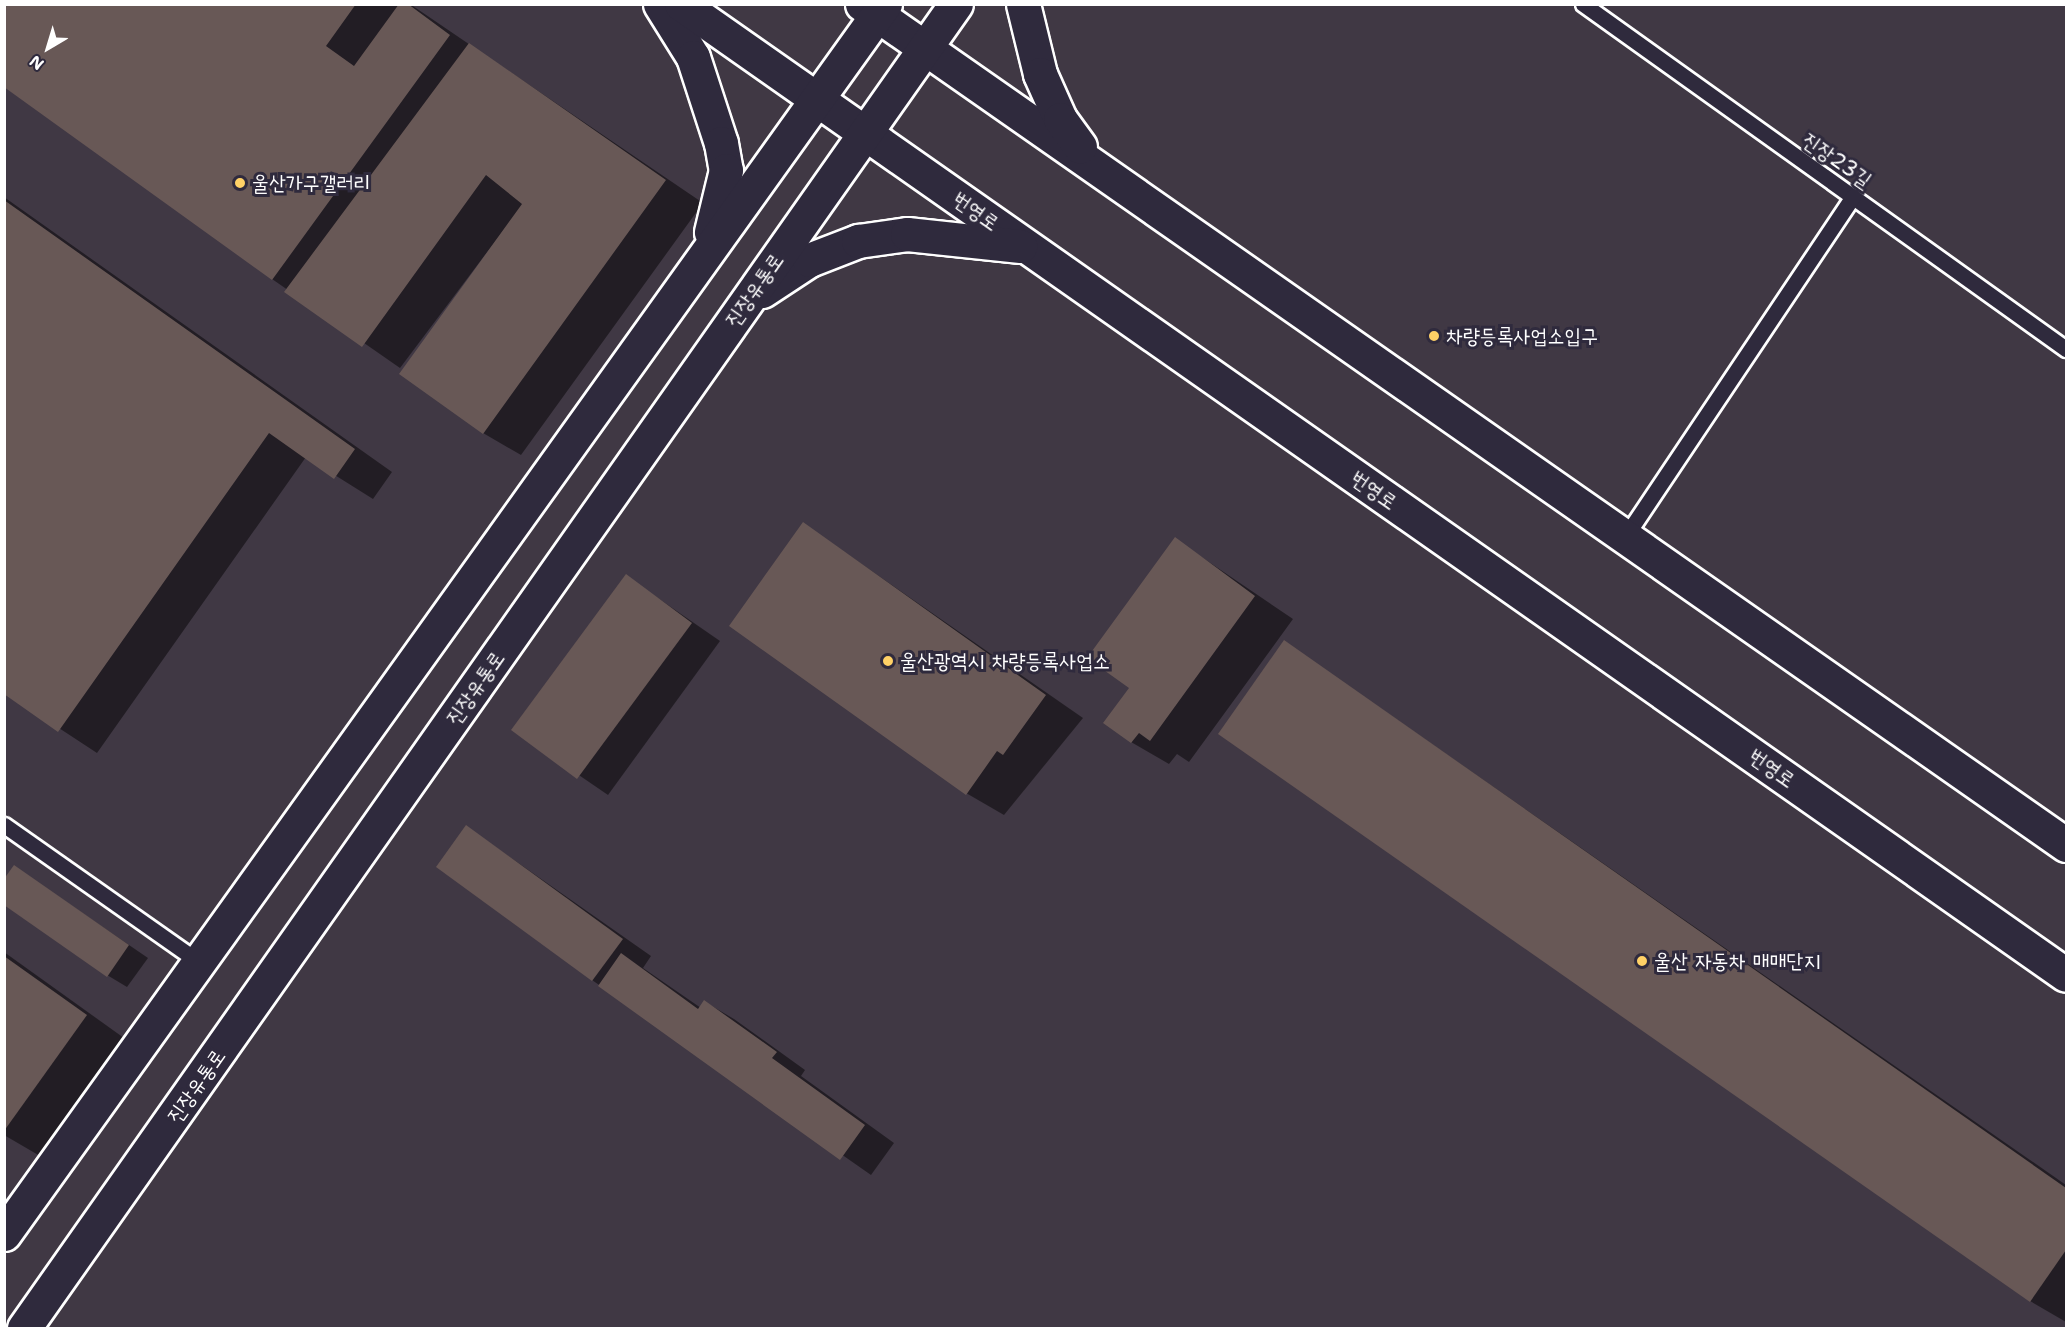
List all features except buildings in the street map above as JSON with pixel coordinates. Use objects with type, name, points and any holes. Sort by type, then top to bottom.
[{"type":"street","points":[[660,4],[693,57],[712,104],[726,170],[720,208],[699,262]]},
{"type":"street","name":"번영로","points":[[681,4],[2067,975]]},
{"type":"street","name":"진장유통로","points":[[24,1329],[956,4]]},
{"type":"street","points":[[1023,4],[1040,74],[1060,119],[1094,165]]},
{"type":"street","points":[[4,1234],[816,99],[875,8],[925,48],[2067,845]]},
{"type":"street","points":[[746,302],[809,260],[858,241],[918,234],[1028,247]]},
{"type":"lane","name":"진장23길","points":[[1583,4],[2067,349]]},
{"type":"lane","points":[[1625,537],[1853,196]]},
{"type":"lane","points":[[4,825],[199,962]]},
{"type":"place","name":"울산가구갤러리","points":[[240,183]]},
{"type":"place","name":"차량등록사업소입구","points":[[1434,336]]},
{"type":"place","name":"울산광역시 차량등록사업소","points":[[888,661]]},
{"type":"place","name":"울산 자동차 매매단지","points":[[1642,961]]}]
